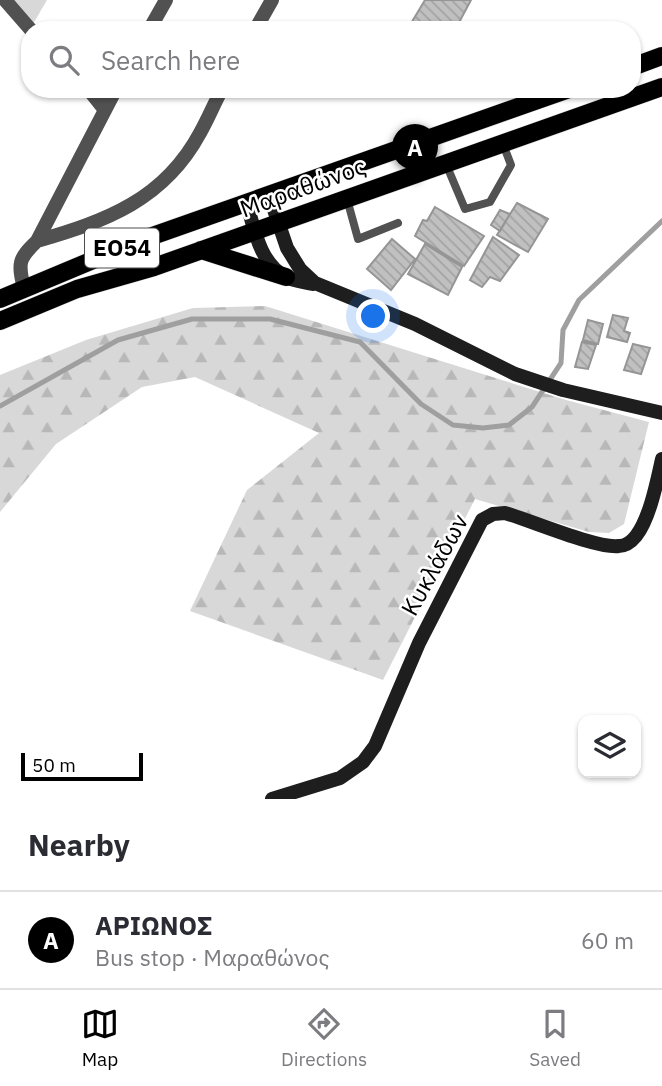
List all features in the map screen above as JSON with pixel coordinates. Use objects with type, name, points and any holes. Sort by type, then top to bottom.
[{"type":"main road","points":[[641,64],[662,57]]},
{"type":"main road","name":"Μαραθώνος","points":[[641,94],[662,87]]},
{"type":"main road","name":"Μαραθώνος","points":[[0,299],[141,240],[544,98]]},
{"type":"main road","name":"Μαραθώνος","points":[[0,321],[77,289],[254,232],[631,98]]},
{"type":"main road","points":[[201,250],[286,277]]},
{"type":"street","points":[[5,0],[23,21]]},
{"type":"street","points":[[154,21],[166,0]]},
{"type":"street","points":[[260,21],[272,0]]},
{"type":"street","points":[[95,98],[104,109]]},
{"type":"street","points":[[24,289],[20,261],[37,241],[111,98]]},
{"type":"street","points":[[37,241],[79,229],[123,211],[156,188],[176,168],[200,134],[218,98]]},
{"type":"street","points":[[269,195],[287,248],[309,278],[324,287]]},
{"type":"street","points":[[247,204],[254,232],[268,259],[286,277],[324,287],[404,319],[525,378],[563,390],[662,413]]},
{"type":"street","name":"Κυκλάδων","points":[[272,799],[340,778],[363,762],[374,746],[419,643],[482,520],[492,514],[505,513],[601,544],[619,547],[632,541],[638,534],[656,485],[662,459]]},
{"type":"lane","points":[[446,164],[465,209],[490,202],[511,165],[503,143]]},
{"type":"lane","points":[[347,199],[358,239],[398,223]]},
{"type":"green space","points":[[11,0],[47,0],[35,21],[30,21]]},
{"type":"green space","points":[[265,306],[566,400],[649,422],[624,524],[609,533],[589,532],[475,499],[383,680],[190,611],[247,490],[319,433],[195,377],[142,387],[56,444],[0,512],[0,375],[86,340],[193,308]]},
{"type":"building","points":[[425,0],[471,0],[460,21],[412,21]]},
{"type":"building","points":[[517,203],[548,219],[528,252],[497,235]]},
{"type":"building","points":[[435,207],[484,236],[464,266],[415,236],[423,220],[427,221]]},
{"type":"building","points":[[500,210],[510,214],[500,231],[491,225]]},
{"type":"building","points":[[493,237],[519,255],[500,281],[490,277],[482,287],[470,280]]},
{"type":"building","points":[[392,239],[415,259],[391,290],[367,269]]},
{"type":"building","points":[[425,244],[462,267],[448,295],[408,274]]},
{"type":"building","points":[[613,315],[628,318],[624,331],[630,333],[627,342],[607,337]]},
{"type":"building","points":[[588,320],[603,324],[598,344],[583,340]]},
{"type":"building","points":[[582,342],[596,345],[588,369],[575,367]]},
{"type":"building","points":[[633,344],[650,348],[641,374],[624,370]]},
{"type":"waterway","points":[[0,406],[118,340],[192,319],[270,319],[360,342],[421,404],[453,425],[483,428],[509,425],[532,407],[561,363],[563,330],[579,300],[662,221]]},
{"type":"place","name":"ΑΡΙΩΝΟΣ","points":[[415,182]]}]
